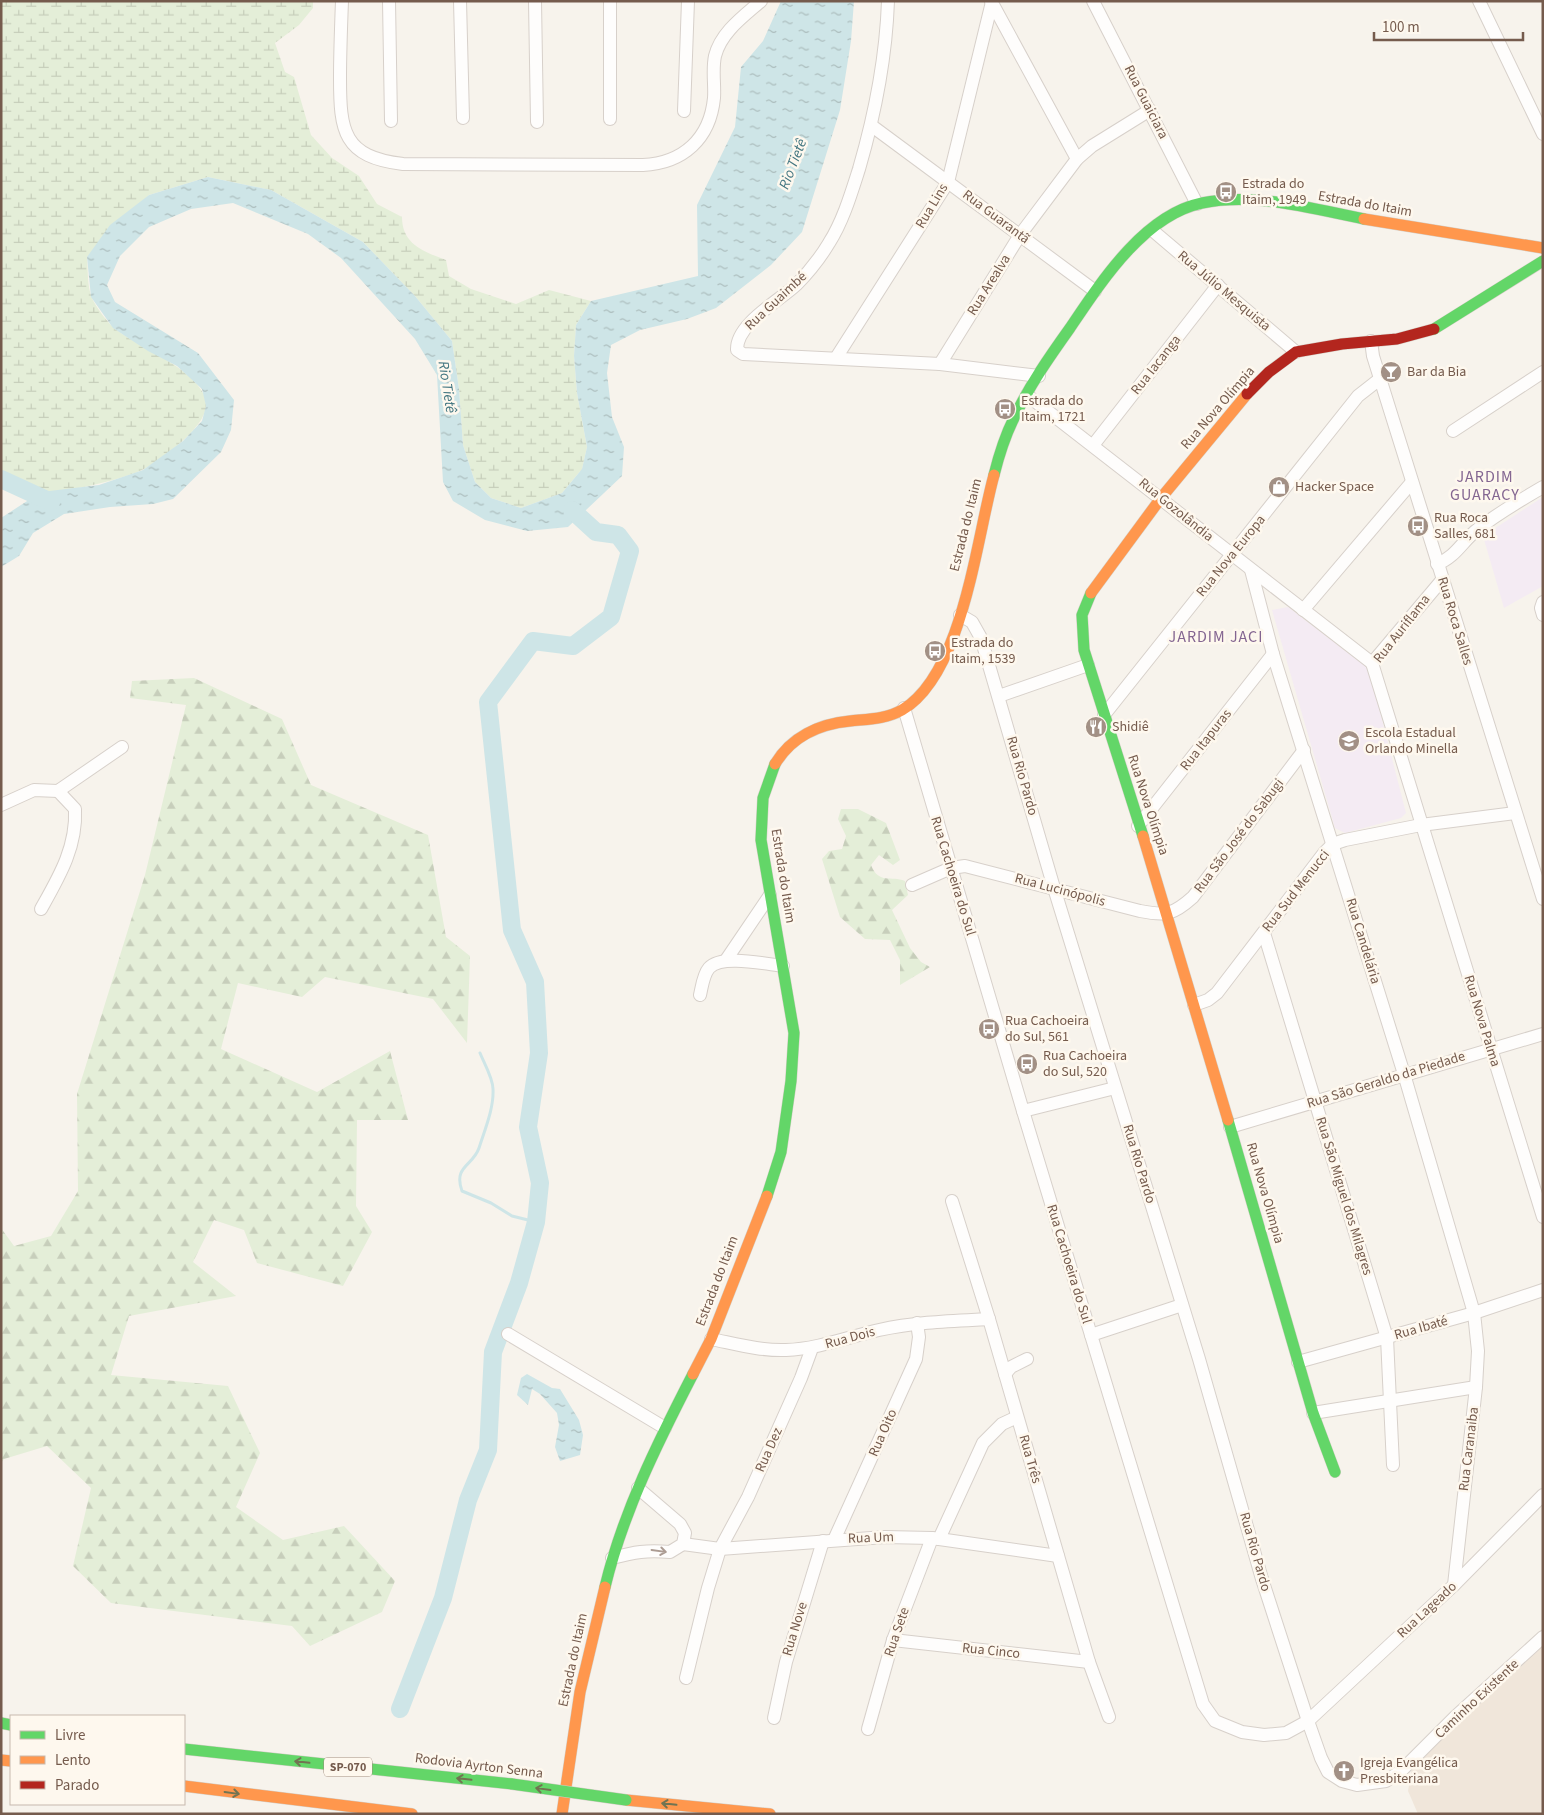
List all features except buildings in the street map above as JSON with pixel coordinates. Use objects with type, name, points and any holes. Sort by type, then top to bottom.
[{"type":"main road","name":"Estrada do Itaim","points":[[562,1814],[580,1692],[612,1558],[638,1488],[665,1428],[711,1339],[770,1188],[786,1126],[792,1081],[794,1033],[770,895],[760,821],[763,792],[779,756],[786,746],[810,730],[840,722],[883,717],[904,708],[929,684],[939,669],[953,638],[1003,443],[1014,416],[1095,291],[1126,253],[1152,230],[1182,209],[1197,204],[1232,201],[1285,205],[1543,248]]},
{"type":"main road","name":"Rua Nova Olímpia","points":[[1335,1472],[1312,1413],[1168,914],[1138,826],[1088,666],[1082,630],[1086,603],[1108,567],[1161,498],[1241,400],[1269,372],[1296,352],[1317,347],[1396,339],[1436,328],[1543,261]]},
{"type":"main road","name":"Rodovia Ayrton Senna","points":[[185,1749],[512,1784],[626,1800],[770,1814]]},
{"type":"main road","points":[[185,1786],[412,1814]]},
{"type":"street","points":[[342,1],[340,101],[342,124],[352,143],[369,157],[402,164],[643,165],[664,163],[678,158],[691,147],[703,131],[710,114],[715,56],[721,44],[743,16],[761,1]]},
{"type":"street","points":[[389,1],[390,121]]},
{"type":"street","points":[[460,1],[463,118]]},
{"type":"street","points":[[535,1],[536,122]]},
{"type":"street","points":[[610,1],[610,119]]},
{"type":"street","points":[[684,111],[688,1]]},
{"type":"street","name":"Rua Guaimbé","points":[[888,1],[886,41],[872,126],[849,202],[831,241],[814,265],[796,285],[749,324],[737,346],[737,350],[743,354],[940,364],[1039,376]]},
{"type":"street","points":[[992,1],[1077,159]]},
{"type":"street","name":"Rua Lins","points":[[836,358],[948,182],[992,1]]},
{"type":"street","name":"Rua Guaiciara","points":[[1093,1],[1197,204]]},
{"type":"street","points":[[1479,1],[1543,134]]},
{"type":"street","points":[[984,36],[995,31],[1009,35]]},
{"type":"street","name":"Rua Arealva","points":[[940,364],[1020,235],[1077,159],[1092,146],[1150,110]]},
{"type":"street","name":"Rua Guarantã","points":[[872,126],[1095,291]]},
{"type":"street","name":"Rua Júlio Mesquista","points":[[1152,230],[1296,352]]},
{"type":"street","name":"Rua Iacanga","points":[[1094,444],[1218,285]]},
{"type":"street","name":"Rua Roca Salles","points":[[1372,341],[1372,356],[1381,378],[1437,564],[1543,899]]},
{"type":"street","points":[[1453,431],[1543,372]]},
{"type":"street","name":"Rua Nova Europa","points":[[1104,715],[1358,396],[1381,378]]},
{"type":"street","name":"Rua Gozolândia","points":[[1027,395],[1094,444],[1251,570],[1372,663]]},
{"type":"street","points":[[1303,610],[1412,482]]},
{"type":"street","points":[[1437,564],[1452,556],[1484,524],[1543,487]]},
{"type":"street","name":"Rua Candelária","points":[[1251,570],[1273,654],[1404,1074],[1474,1313]]},
{"type":"street","name":"Rua Auriflama","points":[[1421,825],[1372,663],[1442,580]]},
{"type":"street","points":[[1543,602],[1541,608],[1543,615]]},
{"type":"street","name":"Rua Rio Pardo","points":[[960,615],[972,622],[977,629],[999,696],[1054,888],[1182,1306],[1262,1579],[1308,1721]]},
{"type":"street","name":"Rua Itapuras","points":[[1138,826],[1273,654]]},
{"type":"street","points":[[999,696],[1088,666]]},
{"type":"street","name":"Rua Cachoeira do Sul","points":[[904,708],[1023,1111],[1203,1704],[1215,1721],[1242,1732],[1264,1735],[1286,1733],[1308,1721]]},
{"type":"street","points":[[1,804],[34,790],[58,791],[122,747]]},
{"type":"street","name":"Rua São José do Sabugi","points":[[1168,914],[1180,909],[1193,897],[1304,750]]},
{"type":"street","points":[[41,909],[69,857],[75,817],[75,809],[58,791]]},
{"type":"street","name":"Rua Sud Menucci","points":[[1194,1005],[1208,1000],[1218,993],[1324,853],[1333,844],[1421,825],[1515,813]]},
{"type":"street","name":"Rua Nova Palma","points":[[1421,825],[1543,1217]]},
{"type":"street","name":"Rua Lucinópolis","points":[[951,868],[965,866],[1140,911],[1168,914]]},
{"type":"street","points":[[912,885],[951,868]]},
{"type":"street","points":[[726,960],[770,895]]},
{"type":"street","name":"Rua São Miguel dos Milagres","points":[[1264,933],[1387,1338],[1394,1465]]},
{"type":"street","points":[[700,995],[706,973],[710,967],[726,960],[783,966]]},
{"type":"street","name":"Rua São Geraldo da Piedade","points":[[1230,1127],[1543,1034]]},
{"type":"street","points":[[1023,1111],[1115,1088]]},
{"type":"street","name":"Rua Três","points":[[952,1201],[989,1319],[1089,1662],[1108,1717]]},
{"type":"street","name":"Rua Ibaté","points":[[1298,1362],[1474,1313],[1543,1290]]},
{"type":"street","points":[[1091,1335],[1182,1306]]},
{"type":"street","name":"Rua Caranaiba","points":[[1454,1585],[1476,1388],[1478,1351],[1474,1313]]},
{"type":"street","name":"Rua Dois","points":[[711,1339],[766,1350],[812,1348],[879,1330],[917,1323],[989,1319]]},
{"type":"street","name":"Rua Oito","points":[[829,1540],[916,1360],[919,1337],[917,1323]]},
{"type":"street","points":[[508,1334],[665,1428]]},
{"type":"street","name":"Rua Dez","points":[[686,1678],[708,1588],[720,1549],[755,1480],[801,1378],[812,1348]]},
{"type":"street","points":[[1005,1374],[1011,1367],[1027,1358]]},
{"type":"street","points":[[1312,1413],[1476,1388]]},
{"type":"street","name":"Rua Sete","points":[[868,1729],[893,1640],[935,1539],[983,1444],[1002,1424],[1017,1417]]},
{"type":"street","points":[[638,1488],[680,1524],[685,1533],[683,1544]]},
{"type":"street","name":"Rua Lageado","points":[[1308,1721],[1454,1585],[1543,1495]]},
{"type":"street","name":"Rua Um","points":[[612,1558],[639,1550],[670,1552],[683,1544],[720,1549],[885,1537],[935,1539],[1058,1556]]},
{"type":"street","name":"Rua Nove","points":[[774,1718],[786,1662],[829,1540]]},
{"type":"street","name":"Caminho Existente","points":[[1308,1721],[1321,1758],[1328,1772],[1334,1777],[1356,1785],[1386,1781],[1402,1771],[1455,1716],[1543,1637]]},
{"type":"street","name":"Rua Cinco","points":[[893,1640],[1089,1662]]},
{"type":"shaded area","points":[[1543,497],[1543,586],[1504,608],[1483,536]]},
{"type":"shaded area","name":"Escola Estadual Orlando Minella","points":[[1288,607],[1369,669],[1406,813],[1401,818],[1345,833],[1335,828],[1272,610]]},
{"type":"shaded area","points":[[1543,1628],[1543,1814],[1418,1814],[1408,1791],[1412,1768]]},
{"type":"green space","points":[[1,1],[313,1],[313,8],[299,25],[275,43],[285,72],[294,77],[311,135],[332,158],[359,176],[377,204],[402,217],[403,227],[410,241],[430,254],[446,260],[449,276],[471,289],[516,304],[549,290],[591,301],[576,325],[574,356],[577,393],[587,447],[582,469],[562,493],[521,508],[491,498],[475,482],[463,445],[459,389],[452,341],[415,296],[363,242],[271,190],[208,177],[149,195],[87,257],[90,294],[108,322],[114,328],[184,372],[204,394],[206,406],[204,415],[198,424],[181,442],[152,464],[135,473],[109,481],[63,491],[41,492],[1,478]]},
{"type":"green space","points":[[194,678],[282,719],[311,785],[428,835],[446,937],[470,956],[467,1043],[433,999],[325,977],[302,997],[238,983],[221,1049],[317,1092],[390,1051],[408,1120],[357,1120],[356,1206],[372,1232],[343,1286],[257,1263],[244,1230],[214,1220],[193,1262],[236,1296],[129,1316],[111,1375],[228,1386],[260,1453],[236,1507],[283,1540],[344,1526],[395,1581],[382,1612],[310,1646],[292,1626],[111,1603],[73,1566],[91,1488],[47,1446],[4,1459],[1,1463],[1,1228],[14,1246],[51,1236],[78,1191],[77,1094],[145,875],[186,705],[130,698],[132,681]]},
{"type":"green space","points":[[841,809],[858,809],[886,823],[900,860],[893,865],[879,855],[871,865],[874,871],[882,877],[905,881],[908,895],[892,910],[910,948],[921,962],[930,967],[900,985],[900,960],[890,940],[865,939],[840,917],[822,859],[829,851],[842,849],[846,836],[838,819]]},
{"type":"water","name":"Rio Tietê","points":[[781,1],[854,1],[851,41],[840,110],[802,232],[771,265],[716,308],[687,319],[640,330],[611,345],[607,373],[612,417],[624,447],[622,476],[568,527],[527,531],[485,520],[453,501],[443,482],[437,375],[415,339],[341,258],[308,234],[233,203],[191,209],[149,227],[120,256],[107,285],[115,302],[198,353],[234,400],[231,430],[221,452],[173,499],[153,504],[110,507],[64,514],[33,533],[19,556],[1,567],[1,518],[41,492],[99,485],[143,470],[183,441],[202,421],[206,406],[202,389],[177,366],[148,351],[113,328],[91,297],[87,257],[110,225],[149,195],[208,177],[271,190],[363,242],[415,296],[452,341],[459,389],[463,445],[475,482],[491,498],[521,508],[562,493],[582,469],[587,447],[577,393],[574,356],[576,325],[591,301],[698,276],[697,205],[735,127],[741,67],[763,41]]},
{"type":"water","points":[[527,1374],[552,1388],[560,1389],[579,1420],[583,1435],[580,1455],[560,1461],[555,1447],[559,1425],[557,1413],[540,1394],[532,1389],[528,1405],[517,1395],[521,1378]]},
{"type":"waterway","points":[[1,479],[51,502]]},
{"type":"waterway","points":[[400,1709],[443,1598],[468,1500],[488,1450],[493,1352],[519,1283],[536,1222],[540,1183],[528,1127],[539,1053],[535,982],[512,930],[488,702],[533,641],[573,646],[611,617],[630,551],[618,535],[596,532],[572,510]]},
{"type":"waterway","points":[[480,1053],[492,1080],[492,1104],[479,1148],[460,1176],[462,1191],[491,1203],[512,1216],[536,1222]]},
{"type":"traffic: fast","points":[[994,475],[1002,446],[1011,425],[1026,394],[1047,360],[1110,271],[1143,236],[1161,221],[1181,210],[1202,203],[1242,199],[1284,203],[1364,219]]},
{"type":"traffic: fast","points":[[1434,329],[1543,261]]},
{"type":"traffic: fast","points":[[1091,593],[1082,615],[1084,650],[1143,836]]},
{"type":"traffic: fast","points":[[767,1196],[781,1152],[791,1081],[794,1033],[761,840],[763,798],[775,764]]},
{"type":"traffic: fast","points":[[1228,1120],[1313,1413],[1335,1472]]},
{"type":"traffic: fast","points":[[605,1587],[621,1532],[643,1478],[693,1374]]},
{"type":"traffic: fast","points":[[1,1723],[10,1725]]},
{"type":"traffic: fast","points":[[185,1749],[512,1784]]},
{"type":"traffic: fast","points":[[512,1784],[626,1800]]},
{"type":"traffic: slow","points":[[1364,219],[1543,248]]},
{"type":"traffic: slow","points":[[1091,593],[1161,498],[1247,394]]},
{"type":"traffic: slow","points":[[775,764],[789,746],[817,729],[827,725],[890,715],[902,710],[923,692],[940,667],[953,637],[973,568],[994,475]]},
{"type":"traffic: slow","points":[[1143,836],[1228,1120]]},
{"type":"traffic: slow","points":[[693,1374],[711,1339],[767,1196]]},
{"type":"traffic: slow","points":[[562,1814],[580,1692],[605,1587]]},
{"type":"traffic: slow","points":[[1,1760],[10,1761]]},
{"type":"traffic: slow","points":[[185,1786],[412,1814]]},
{"type":"traffic: slow","points":[[626,1800],[770,1814]]},
{"type":"traffic: jam","points":[[1247,394],[1269,372],[1296,352],[1342,344],[1397,339],[1434,329]]},
{"type":"place","name":"Estrada do Itaim, 1949","points":[[1226,192]]},
{"type":"place","name":"Bar da Bia","points":[[1391,372]]},
{"type":"place","name":"Estrada do Itaim, 1721","points":[[1005,409]]},
{"type":"place","name":"Hacker Space","points":[[1279,487]]},
{"type":"place","name":"Rua Roca Salles, 681","points":[[1418,526]]},
{"type":"place","name":"Estrada do Itaim, 1539","points":[[935,651]]},
{"type":"place","name":"Shidiê","points":[[1096,727]]},
{"type":"place","name":"Escola Estadual Orlando Minella","points":[[1349,741]]},
{"type":"place","name":"Rua Cachoeira do Sul, 561","points":[[989,1029]]},
{"type":"place","name":"Rua Cachoeira do Sul, 520","points":[[1027,1064]]},
{"type":"place","name":"Igreja Evangélica Presbiteriana","points":[[1344,1771]]},
{"type":"district","name":"JARDIM GUARACY","points":[[1485,486]]},
{"type":"district","name":"JARDIM JACI","points":[[1216,637]]}]
